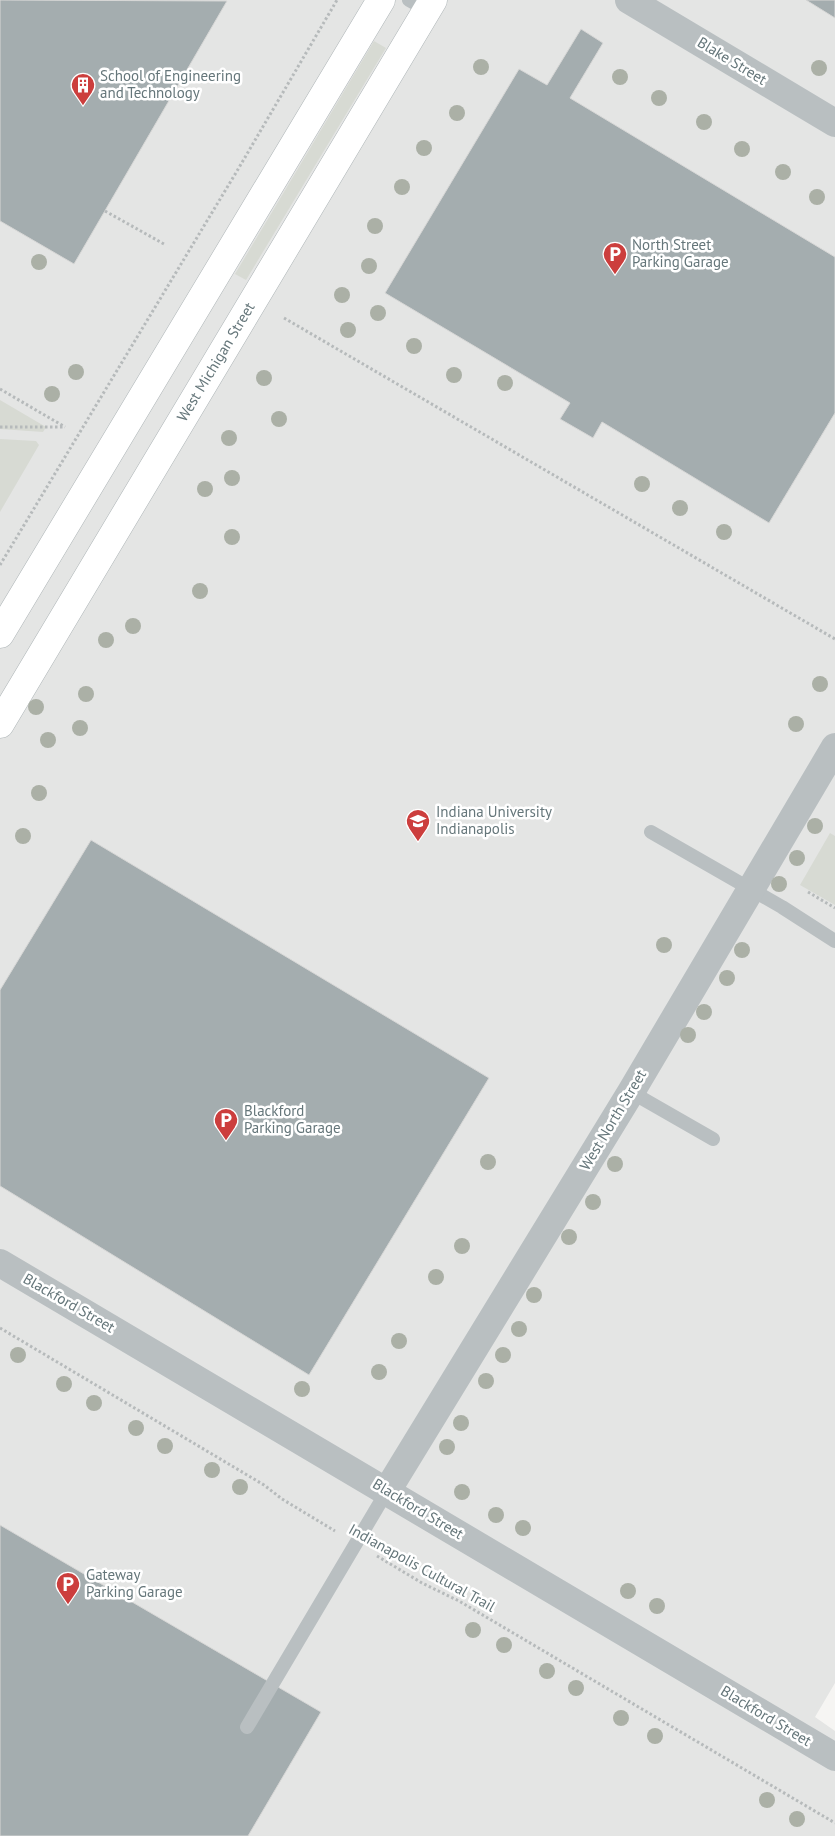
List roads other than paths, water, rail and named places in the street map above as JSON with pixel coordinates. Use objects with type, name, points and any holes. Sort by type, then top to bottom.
[{"type":"main road","points":[[0,634],[381,0]]},
{"type":"main road","name":"West Michigan Street","points":[[0,724],[423,3]]},
{"type":"street","name":"Blake Street","points":[[629,0],[835,123]]},
{"type":"street","name":"West North Street","points":[[387,1491],[631,1092],[835,747]]},
{"type":"street","name":"Blackford Street","points":[[0,1263],[835,1757]]},
{"type":"lane","points":[[651,832],[751,889],[835,941]]},
{"type":"lane","points":[[631,1092],[713,1139]]},
{"type":"lane","points":[[247,1728],[387,1491]]},
{"type":"place","name":"School of Engineering and Technology","points":[[83,106]]},
{"type":"place","name":"North Street Parking Garage","points":[[615,275]]},
{"type":"place","name":"Indiana University Indianapolis","points":[[418,842]]},
{"type":"place","name":"Blackford Parking Garage","points":[[226,1141]]},
{"type":"place","name":"Gateway Parking Garage","points":[[68,1605]]}]
